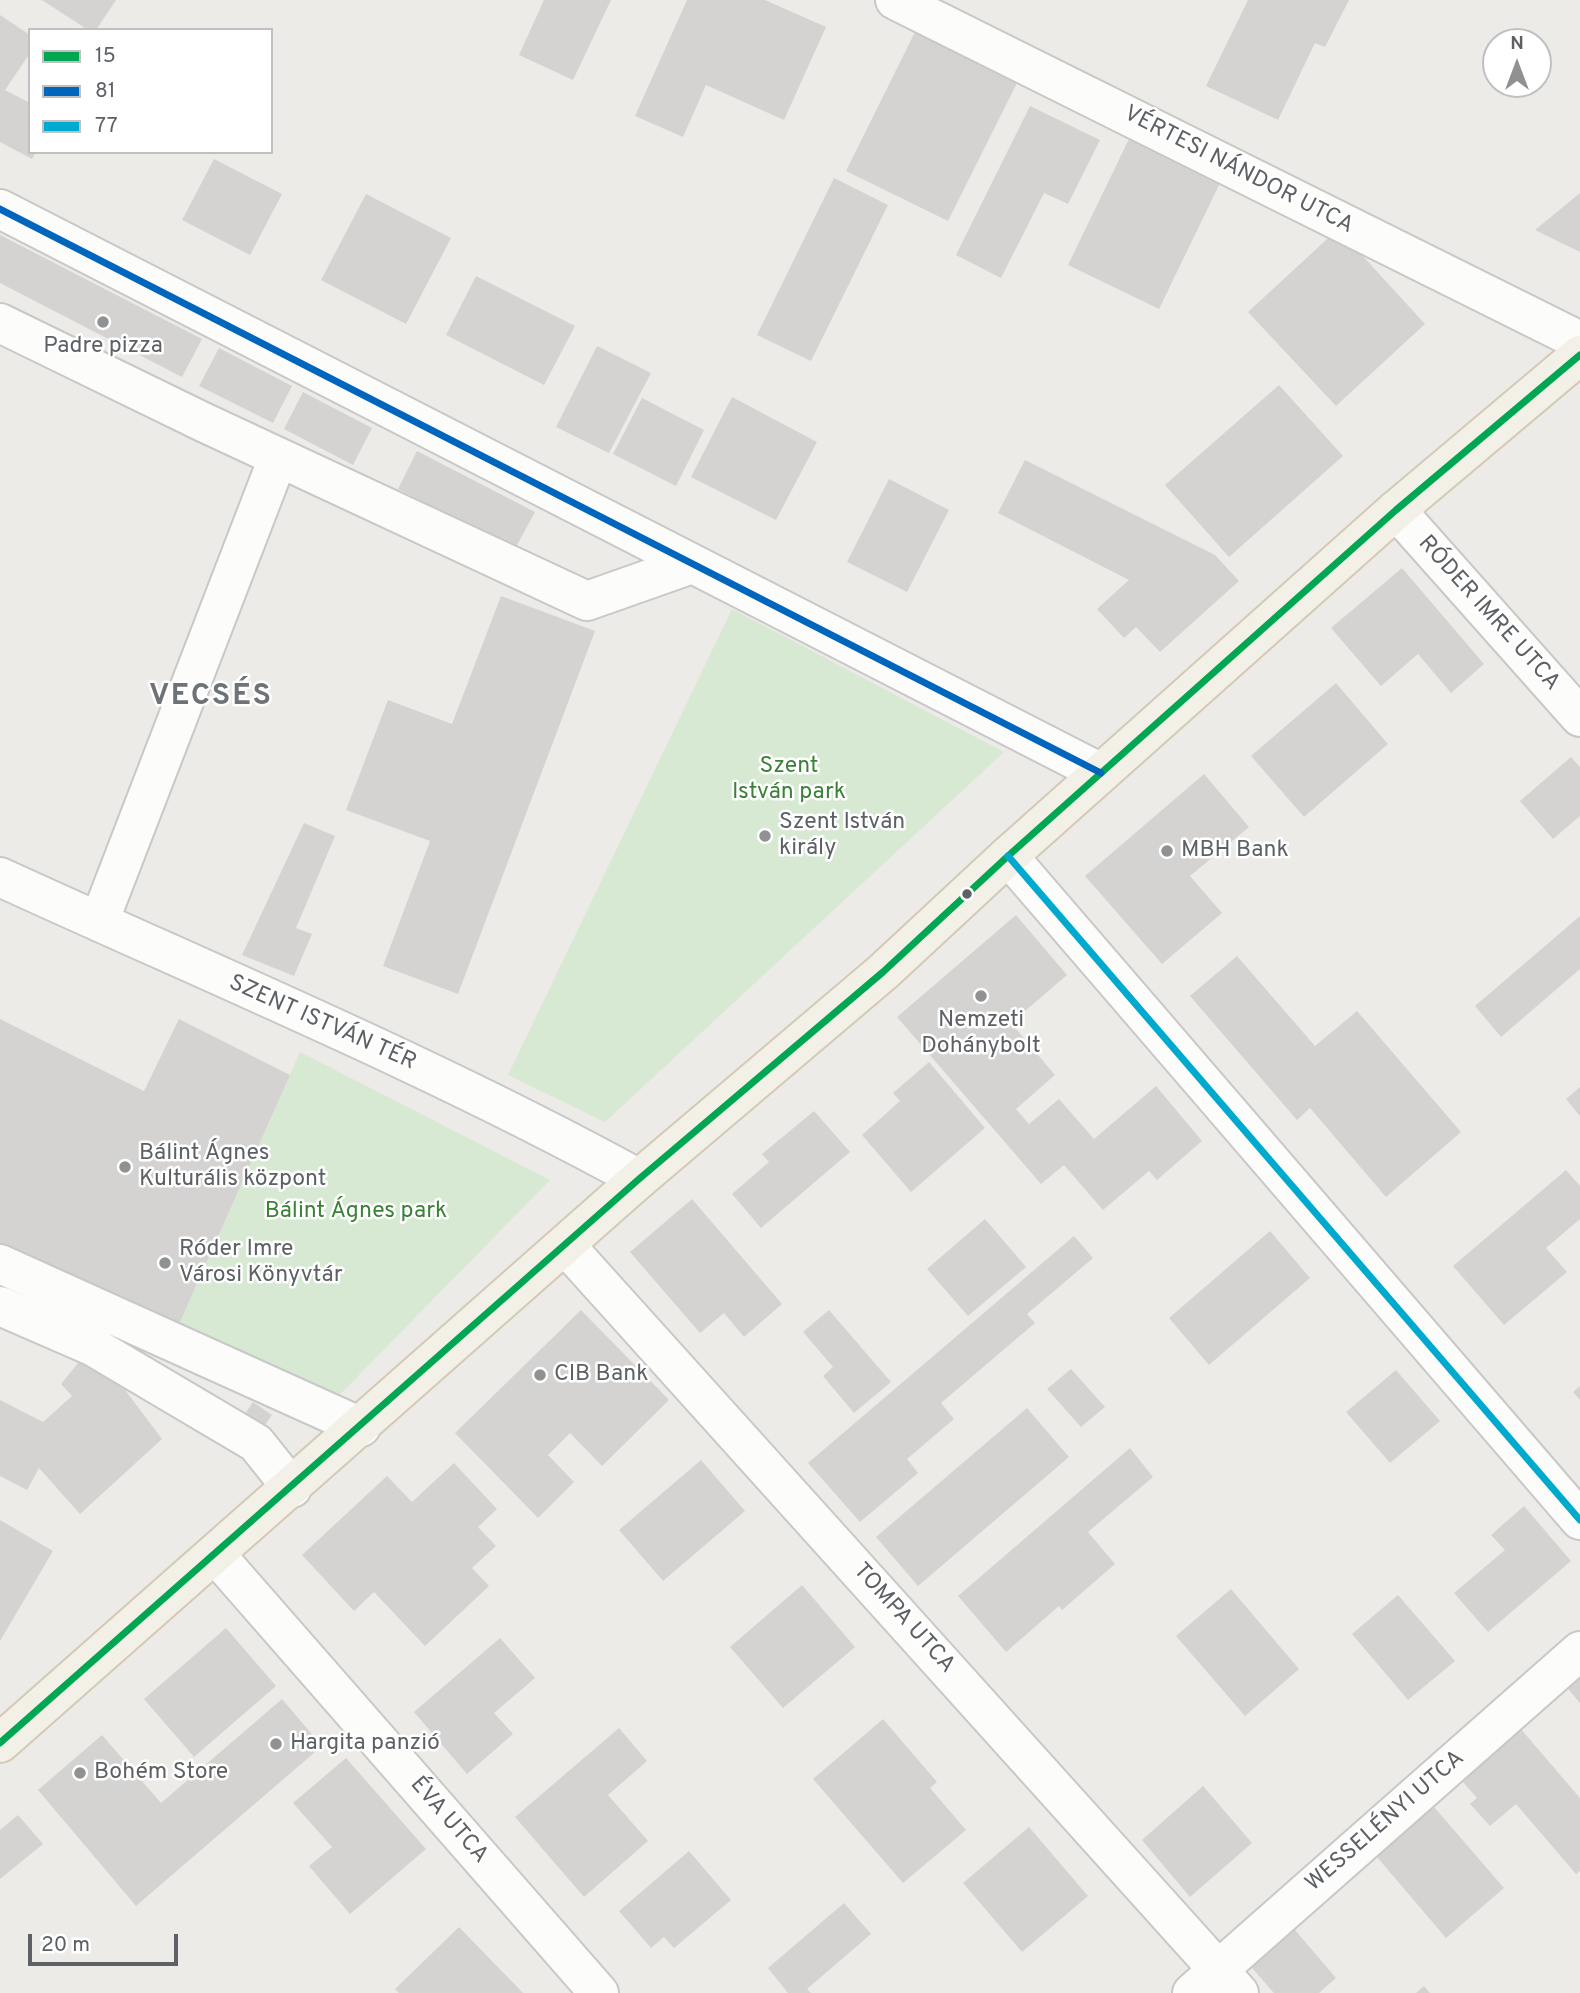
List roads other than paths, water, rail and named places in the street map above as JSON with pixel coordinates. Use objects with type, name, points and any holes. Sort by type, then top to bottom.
[{"type":"main road","points":[[0,1743],[639,1179],[883,972],[1008,856],[1396,510],[1580,355]]},
{"type":"street","name":"VÉRTESI NÁNDOR UTCA","points":[[895,0],[1580,341]]},
{"type":"street","points":[[0,209],[1101,773]]},
{"type":"street","points":[[0,323],[278,458],[587,601],[692,564]]},
{"type":"street","points":[[99,922],[278,458]]},
{"type":"street","name":"RÓDER IMRE UTCA","points":[[1396,510],[1580,717]]},
{"type":"street","points":[[1008,856],[1580,1520]]},
{"type":"street","name":"SZENT ISTVÁN TÉR","points":[[0,877],[455,1084],[639,1179]]},
{"type":"street","name":"TOMPA UTCA","points":[[565,1245],[1217,1985]]},
{"type":"street","points":[[0,1264],[360,1427]]},
{"type":"street","points":[[0,1306],[92,1346],[256,1443],[292,1488]]},
{"type":"street","name":"ÉVA UTCA","points":[[215,1554],[599,1993]]},
{"type":"street","name":"WESSELÉNYI UTCA","points":[[1217,1985],[1580,1651]]},
{"type":"place","name":"Padre pizza","points":[[103,322]]},
{"type":"place","name":"Szent István király","points":[[765,836]]},
{"type":"place","name":"MBH Bank","points":[[1167,851]]},
{"type":"place","name":"Nemzeti Dohánybolt","points":[[981,996]]},
{"type":"place","name":"Bálint Ágnes Kulturális központ","points":[[125,1167]]},
{"type":"place","name":"Róder Imre Városi Könyvtár","points":[[165,1263]]},
{"type":"place","name":"CIB Bank","points":[[540,1375]]},
{"type":"place","name":"Hargita panzió","points":[[276,1744]]},
{"type":"place","name":"Bohém Store","points":[[80,1773]]},
{"type":"district","name":"VECSÉS","points":[[211,698]]},
{"type":"park label","name":"Szent István park","points":[[789,780]]},
{"type":"park label","name":"Bálint Ágnes park","points":[[356,1212]]}]
